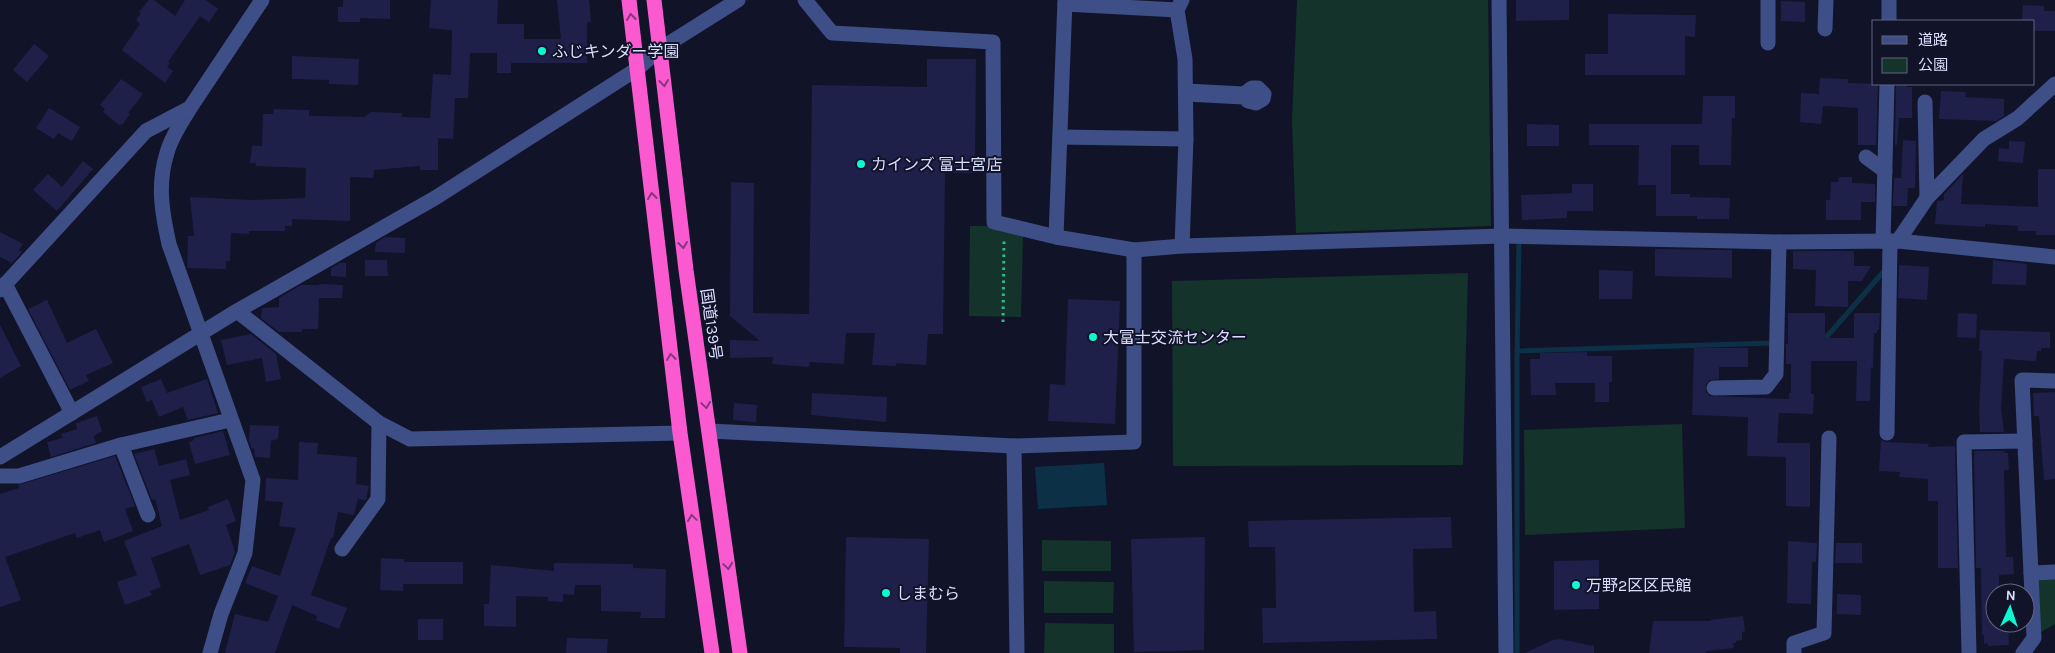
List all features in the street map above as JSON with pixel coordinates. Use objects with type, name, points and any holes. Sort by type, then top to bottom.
[{"type":"highway","points":[[629,0],[680,433],[712,653]]},
{"type":"highway","name":"国道139号","points":[[654,0],[686,270],[740,653]]},
{"type":"street","points":[[210,653],[221,614],[245,553],[253,480],[230,420],[223,392],[200,334],[169,244],[161,206],[161,177],[167,151],[190,108],[262,0]]},
{"type":"street","points":[[0,457],[237,311],[435,198],[637,69],[660,50],[738,0]]},
{"type":"street","points":[[805,0],[832,33],[993,42],[994,222],[1056,237],[1134,250],[1182,246],[1502,236],[1779,242],[1890,241],[2055,257]]},
{"type":"street","points":[[1499,0],[1506,653]]},
{"type":"street","points":[[1768,0],[1768,43]]},
{"type":"street","points":[[1825,29],[1826,0]]},
{"type":"street","points":[[1889,0],[1889,20]]},
{"type":"street","points":[[1056,237],[1065,2],[1179,5],[1185,59],[1186,93],[1182,246]]},
{"type":"street","points":[[1890,241],[1927,198],[1984,138],[2018,118],[2055,84]]},
{"type":"street","points":[[1887,85],[1885,171],[1890,241],[1887,432]]},
{"type":"street","points":[[1925,102],[1927,198]]},
{"type":"street","points":[[72,413],[26,327],[2,287],[146,131],[190,108]]},
{"type":"street","points":[[1060,137],[1186,139]]},
{"type":"street","points":[[1866,157],[1885,171]]},
{"type":"street","points":[[1714,388],[1766,387],[1776,374],[1779,242]]},
{"type":"street","points":[[710,431],[1014,446],[1134,442],[1134,250]]},
{"type":"street","points":[[237,311],[379,423],[410,439],[680,433]]},
{"type":"street","points":[[2023,653],[2034,638],[2022,380],[2055,381]]},
{"type":"street","points":[[0,476],[19,476],[121,445],[230,420]]},
{"type":"street","points":[[342,549],[378,499],[379,423]]},
{"type":"street","points":[[1794,653],[1794,643],[1824,633],[1828,438]]},
{"type":"street","points":[[1969,653],[1964,442],[2025,441]]},
{"type":"street","points":[[121,445],[148,515]]},
{"type":"street","points":[[1014,446],[1017,653]]},
{"type":"street","points":[[2031,573],[2055,572]]},
{"type":"path","points":[[1003,322],[1005,224]]},
{"type":"green space","points":[[1297,0],[1488,0],[1491,226],[1296,233],[1292,121]]},
{"type":"green space","points":[[970,226],[992,226],[1023,236],[1021,317],[969,316]]},
{"type":"green space","points":[[1468,273],[1463,465],[1173,466],[1172,281]]},
{"type":"green space","points":[[1682,424],[1685,528],[1525,535],[1524,430]]},
{"type":"green space","points":[[1042,540],[1111,541],[1111,571],[1042,571]]},
{"type":"green space","points":[[2055,572],[2055,624],[2034,636],[2035,583],[2031,583],[2031,573]]},
{"type":"green space","points":[[1044,581],[1114,582],[1113,613],[1044,613]]},
{"type":"green space","points":[[1045,623],[1114,624],[1114,653],[1044,653]]},
{"type":"water","points":[[1104,463],[1107,505],[1038,509],[1035,467]]},
{"type":"building","points":[[149,0],[154,0],[175,16],[185,0],[206,0],[218,9],[209,22],[200,16],[168,62],[170,63],[167,67],[173,71],[165,83],[122,50],[140,24],[136,20],[141,13],[139,12]]},
{"type":"building","points":[[343,0],[390,0],[390,19],[360,18],[360,22],[338,22],[338,7],[343,7]]},
{"type":"building","points":[[431,0],[498,0],[497,24],[524,24],[524,39],[561,39],[557,0],[589,0],[591,22],[587,22],[587,63],[511,63],[511,73],[497,73],[497,53],[470,53],[468,98],[455,98],[453,139],[438,138],[438,170],[420,170],[420,166],[374,170],[373,178],[350,177],[350,221],[292,219],[292,226],[285,226],[285,231],[249,231],[249,234],[231,233],[230,261],[226,261],[226,269],[187,268],[188,236],[194,236],[190,197],[251,200],[305,198],[306,168],[256,166],[256,163],[250,163],[252,146],[262,146],[263,114],[273,114],[274,109],[309,110],[309,116],[364,117],[371,112],[402,113],[402,117],[430,118],[433,74],[451,75],[452,30],[429,28]]},
{"type":"building","points":[[1516,0],[1569,0],[1569,20],[1516,21]]},
{"type":"building","points":[[1781,1],[1805,2],[1805,22],[1781,21]]},
{"type":"building","points":[[2023,5],[2044,6],[2044,11],[2055,11],[2055,31],[2035,31],[2035,20],[2022,20]]},
{"type":"building","points":[[1608,14],[1696,15],[1695,37],[1685,36],[1685,75],[1585,75],[1585,54],[1608,54]]},
{"type":"building","points":[[34,44],[49,56],[27,82],[13,70]]},
{"type":"building","points":[[292,56],[359,59],[358,85],[329,84],[329,80],[292,79]]},
{"type":"building","points":[[927,59],[976,59],[975,173],[945,173],[943,334],[928,334],[926,365],[896,363],[896,366],[872,365],[875,333],[846,333],[844,364],[810,362],[809,367],[772,364],[773,357],[730,358],[730,340],[760,341],[730,316],[731,182],[754,183],[753,313],[809,314],[812,85],[927,87]]},
{"type":"building","points":[[1820,78],[1848,79],[1848,83],[1878,85],[1876,145],[1858,145],[1858,108],[1823,106],[1821,124],[1800,122],[1801,93],[1819,94]]},
{"type":"building","points":[[121,79],[143,94],[128,113],[130,114],[122,125],[119,125],[103,112],[105,109],[100,105]]},
{"type":"building","points":[[1896,85],[1907,85],[1907,87],[1912,87],[1912,118],[1899,118],[1897,145],[1895,145]]},
{"type":"building","points":[[1941,91],[1966,92],[1965,97],[2004,99],[2004,116],[1996,121],[1939,119]]},
{"type":"building","points":[[1703,96],[1735,96],[1735,118],[1732,118],[1731,165],[1699,165],[1699,145],[1671,145],[1671,194],[1690,194],[1690,197],[1730,198],[1729,219],[1697,219],[1697,216],[1656,216],[1656,185],[1638,185],[1639,145],[1589,145],[1589,124],[1702,124]]},
{"type":"building","points":[[49,108],[80,127],[72,141],[58,133],[54,139],[36,128]]},
{"type":"building","points":[[1527,124],[1559,125],[1559,146],[1527,146]]},
{"type":"building","points":[[1903,140],[1916,141],[1915,188],[1908,188],[1907,206],[1893,206],[1894,178],[1901,178]]},
{"type":"building","points":[[2009,141],[2025,142],[2023,163],[1998,161],[1999,148],[2009,149]]},
{"type":"building","points":[[83,161],[93,169],[57,211],[33,190],[48,174],[62,187]]},
{"type":"building","points":[[2038,169],[2055,169],[2055,235],[2036,235],[2036,231],[2018,231],[2018,226],[1985,224],[1985,227],[1935,224],[1937,201],[1944,200],[1944,194],[1963,174],[1961,204],[2038,207]]},
{"type":"building","points":[[1839,177],[1852,177],[1852,183],[1875,184],[1875,202],[1861,202],[1861,220],[1826,220],[1826,200],[1830,200],[1831,182],[1838,182]]},
{"type":"building","points":[[1572,184],[1593,184],[1593,211],[1567,211],[1567,218],[1522,220],[1521,195],[1572,193]]},
{"type":"building","points":[[0,232],[23,244],[19,250],[22,252],[12,263],[0,257]]},
{"type":"building","points":[[385,237],[405,238],[405,253],[375,252],[376,243]]},
{"type":"building","points":[[1655,249],[1732,250],[1732,278],[1655,276]]},
{"type":"building","points":[[1793,251],[1854,251],[1854,266],[1871,266],[1862,281],[1848,281],[1848,307],[1815,306],[1816,270],[1793,269]]},
{"type":"building","points":[[365,260],[387,260],[388,276],[365,276]]},
{"type":"building","points":[[1993,260],[2027,264],[2026,285],[1992,284]]},
{"type":"building","points":[[340,263],[346,263],[346,277],[331,276],[331,268]]},
{"type":"building","points":[[1899,265],[1929,267],[1927,300],[1898,298]]},
{"type":"building","points":[[1599,270],[1633,271],[1632,299],[1599,299]]},
{"type":"building","points":[[301,285],[343,285],[342,298],[319,298],[318,329],[302,329],[302,332],[279,332],[261,318],[262,308],[279,307],[279,298]]},
{"type":"building","points":[[1068,299],[1120,301],[1115,424],[1048,421],[1050,384],[1065,385]]},
{"type":"building","points":[[47,300],[67,343],[96,329],[113,363],[86,375],[89,381],[70,390],[28,309]]},
{"type":"building","points":[[1788,313],[1825,313],[1825,338],[1854,338],[1854,313],[1880,313],[1879,330],[1877,330],[1877,333],[1874,333],[1870,401],[1856,401],[1857,361],[1811,361],[1811,394],[1814,394],[1813,414],[1779,413],[1777,443],[1810,443],[1810,507],[1786,506],[1786,457],[1747,456],[1748,417],[1692,415],[1694,348],[1748,348],[1748,367],[1719,367],[1719,379],[1710,380],[1706,384],[1706,392],[1710,396],[1789,399],[1789,393],[1791,393],[1791,364],[1786,364]]},
{"type":"building","points":[[1958,313],[1977,314],[1976,338],[1957,337]]},
{"type":"building","points":[[0,325],[21,366],[0,378]]},
{"type":"building","points":[[1980,330],[2050,332],[2050,348],[2041,348],[2041,351],[2037,351],[2036,361],[2004,359],[2001,409],[2004,432],[1980,432],[1979,410],[1982,351],[1979,351]]},
{"type":"building","points":[[251,334],[276,354],[281,379],[266,382],[262,358],[227,365],[221,340]]},
{"type":"building","points":[[1587,352],[1587,356],[1612,356],[1612,382],[1609,382],[1609,402],[1595,402],[1595,383],[1555,383],[1556,395],[1531,395],[1530,359],[1540,359],[1540,353]]},
{"type":"building","points":[[161,379],[167,393],[207,379],[218,413],[188,420],[183,407],[159,417],[152,400],[147,402],[141,387]]},
{"type":"building","points":[[2055,392],[2055,479],[2044,480],[2039,416],[2034,416],[2033,393]]},
{"type":"building","points":[[812,393],[887,397],[886,422],[811,415]]},
{"type":"building","points":[[734,403],[757,405],[756,422],[733,420]]},
{"type":"building","points":[[97,416],[102,431],[94,436],[96,443],[51,457],[47,442],[63,438],[61,434],[77,429],[76,423]]},
{"type":"building","points":[[250,425],[279,426],[278,439],[271,441],[270,458],[255,457],[254,448],[252,449],[249,441]]},
{"type":"building","points":[[223,431],[230,455],[195,464],[189,442],[194,440],[194,438]]},
{"type":"building","points":[[1881,440],[1886,442],[1929,444],[1928,447],[1955,446],[1958,568],[1938,568],[1938,501],[1928,501],[1928,479],[1899,477],[1900,472],[1879,471]]},
{"type":"building","points":[[299,442],[318,443],[317,454],[357,457],[356,484],[369,486],[366,500],[358,499],[354,515],[338,512],[333,538],[331,538],[311,595],[347,608],[339,629],[316,620],[317,616],[292,605],[275,653],[225,653],[235,614],[268,622],[278,596],[245,583],[252,566],[280,576],[296,528],[279,526],[283,502],[265,501],[266,478],[298,480]]},
{"type":"building","points":[[154,449],[159,466],[186,459],[190,475],[170,480],[180,520],[209,510],[208,507],[228,499],[236,521],[226,525],[235,552],[230,565],[200,575],[189,544],[151,558],[161,587],[150,591],[152,595],[125,605],[117,582],[137,575],[124,541],[162,526],[155,499],[152,500],[134,454]]},
{"type":"building","points":[[1974,451],[2004,451],[2008,453],[2009,470],[2004,470],[2006,557],[2013,557],[2014,574],[1999,575],[1999,583],[1985,583],[1985,633],[2008,633],[2009,645],[1988,646],[1988,643],[1984,644],[1984,635],[1982,635],[1981,568],[1976,568]]},
{"type":"building","points":[[115,456],[135,506],[125,509],[133,531],[104,542],[100,530],[77,538],[75,533],[5,557],[21,600],[0,607],[0,494],[19,488],[18,485]]},
{"type":"building","points":[[1451,517],[1452,548],[1413,549],[1414,612],[1436,611],[1437,639],[1263,643],[1262,608],[1276,608],[1275,547],[1249,547],[1248,521]]},
{"type":"building","name":"しまむら","points":[[846,537],[929,539],[926,653],[900,653],[900,648],[844,647]]},
{"type":"building","points":[[1205,537],[1204,650],[1134,652],[1131,539]]},
{"type":"building","points":[[1788,541],[1817,543],[1816,562],[1812,562],[1811,604],[1787,603]]},
{"type":"building","points":[[1836,543],[1862,543],[1862,563],[1835,563]]},
{"type":"building","points":[[381,558],[404,559],[404,562],[463,562],[463,584],[403,584],[403,591],[380,590]]},
{"type":"building","name":"万野2区区民館","points":[[1599,560],[1599,609],[1554,610],[1554,561]]},
{"type":"building","points":[[554,563],[633,564],[633,568],[666,569],[665,618],[640,618],[641,612],[601,611],[601,585],[575,585],[574,595],[563,594],[563,602],[548,601],[548,597],[516,596],[516,627],[484,626],[484,604],[489,604],[491,565],[554,571]]},
{"type":"building","points":[[1837,594],[1861,595],[1861,615],[1837,614]]},
{"type":"building","points":[[1743,616],[1745,631],[1742,632],[1742,640],[1733,643],[1734,648],[1706,651],[1706,653],[1649,653],[1653,621],[1711,621]]},
{"type":"building","points":[[418,619],[443,619],[443,640],[418,640]]},
{"type":"building","points":[[567,638],[608,639],[607,653],[566,653]]},
{"type":"building","points":[[1559,639],[1594,646],[1594,653],[1525,653]]},
{"type":"waterway","points":[[1517,653],[1519,240]]},
{"type":"waterway","points":[[1820,341],[1823,341],[1885,270]]},
{"type":"waterway","points":[[1517,351],[1772,343]]},
{"type":"place","name":"ふじキンダー学園","points":[[542,51]]},
{"type":"place","name":"カインズ 富士宮店","points":[[861,164]]},
{"type":"place","name":"大富士交流センター","points":[[1093,337]]},
{"type":"place","name":"万野2区区民館","points":[[1576,585]]},
{"type":"place","name":"しまむら","points":[[886,593]]}]
